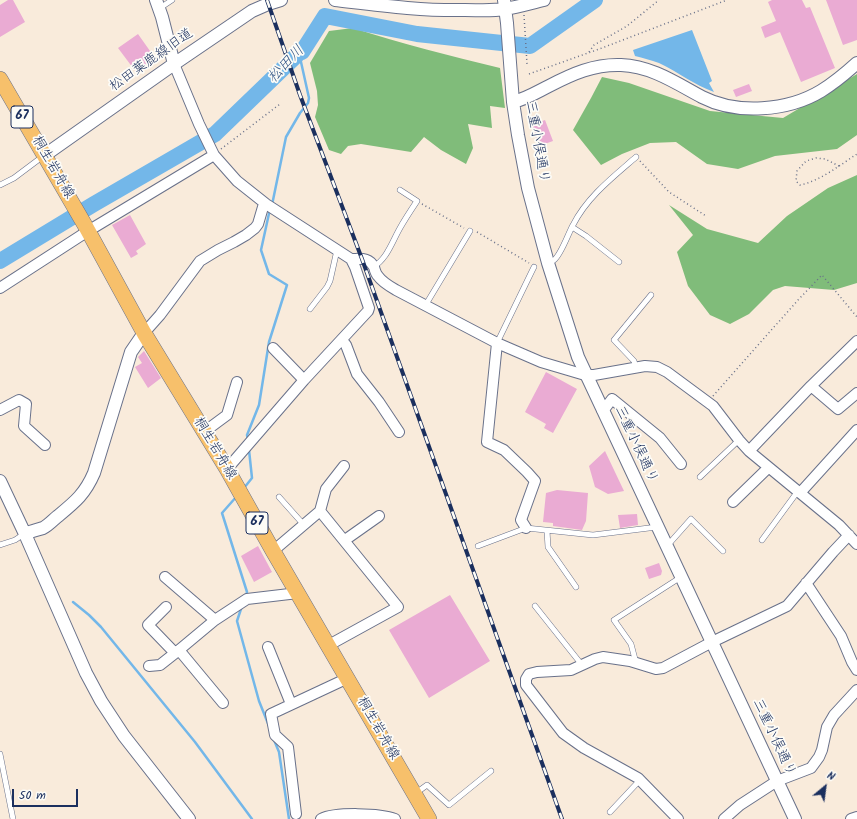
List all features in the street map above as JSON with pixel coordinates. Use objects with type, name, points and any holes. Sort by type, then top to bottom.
[{"type":"main road","name":"桐生岩舟線","points":[[0,78],[87,229],[144,333],[227,469],[429,819]]},
{"type":"street","name":"松田葉鹿線旧道","points":[[45,155],[252,11],[281,0]]},
{"type":"street","points":[[342,1],[424,5],[460,10],[491,10],[505,4],[520,6],[544,0]]},
{"type":"street","points":[[157,4],[174,64],[212,152],[237,181],[266,204],[351,259],[369,308],[368,311],[304,380],[227,469]]},
{"type":"street","name":"三重小俣通り","points":[[505,4],[513,102],[528,188],[548,263],[574,347],[602,410],[795,819]]},
{"type":"street","points":[[513,102],[522,100],[584,70],[609,65],[621,65],[634,66],[656,73],[713,102],[748,108],[767,108],[798,102],[808,98],[835,82],[857,63]]},
{"type":"street","points":[[0,288],[87,229],[212,152]]},
{"type":"street","points":[[25,534],[49,524],[78,500],[85,492],[94,473],[131,352],[200,261],[246,235],[255,228],[258,224],[263,207],[266,204]]},
{"type":"street","points":[[351,259],[368,260],[383,282],[396,290],[497,343],[541,362],[594,375],[644,366],[657,368],[667,372],[714,406],[749,452],[839,526],[857,544]]},
{"type":"street","points":[[342,340],[346,345],[357,374],[379,402],[398,432]]},
{"type":"street","points":[[749,452],[811,386],[857,341]]},
{"type":"street","points":[[497,343],[487,442],[504,450],[535,481],[521,520],[526,528]]},
{"type":"street","points":[[273,348],[304,380]]},
{"type":"street","points":[[204,432],[227,415],[237,382]]},
{"type":"street","points":[[811,386],[838,409],[857,393]]},
{"type":"street","points":[[602,410],[612,399],[660,438],[681,464]]},
{"type":"street","points":[[0,410],[19,400],[26,404],[24,426],[45,445]]},
{"type":"street","points":[[799,492],[857,430]]},
{"type":"street","points":[[273,551],[320,510],[326,489],[344,466]]},
{"type":"street","points":[[733,502],[768,468]]},
{"type":"street","points":[[0,482],[25,534],[79,658],[101,701],[124,736],[189,819]]},
{"type":"street","points":[[320,510],[398,606],[329,645]]},
{"type":"street","points":[[345,540],[380,516]]},
{"type":"street","points":[[678,819],[640,780],[584,748],[564,733],[526,685],[526,679],[529,674],[537,672],[571,670],[582,664],[603,657],[636,663],[656,669],[663,668],[712,642],[787,606],[833,552],[849,536]]},
{"type":"street","points":[[165,577],[215,620]]},
{"type":"street","points":[[806,583],[841,636],[857,670]]},
{"type":"street","points":[[149,666],[160,665],[215,620],[247,599],[298,593]]},
{"type":"street","points":[[166,607],[148,625],[177,651],[223,703]]},
{"type":"street","points":[[268,647],[291,704]]},
{"type":"street","points":[[296,814],[288,747],[275,735],[271,714],[348,678]]},
{"type":"street","points":[[724,819],[740,805],[777,782],[811,768],[822,750],[827,726],[834,715],[857,690]]},
{"type":"street","points":[[325,818],[361,814],[390,817],[395,819]]},
{"type":"street","points":[[851,819],[857,817]]},
{"type":"lane","points":[[157,4],[172,0]]},
{"type":"lane","points":[[0,185],[14,178],[45,155]]},
{"type":"lane","points":[[548,263],[554,260],[558,255],[572,227],[591,198],[636,157]]},
{"type":"lane","points":[[373,267],[379,264],[388,252],[400,227],[417,201],[400,190]]},
{"type":"lane","points":[[572,227],[619,262]]},
{"type":"lane","points":[[425,306],[470,231]]},
{"type":"lane","points":[[310,309],[330,281],[337,250]]},
{"type":"lane","points":[[497,343],[534,267]]},
{"type":"lane","points":[[636,367],[634,361],[614,340],[650,295]]},
{"type":"lane","points":[[700,477],[739,440]]},
{"type":"lane","points":[[762,540],[799,492]]},
{"type":"lane","points":[[280,497],[304,525]]},
{"type":"lane","points":[[666,546],[692,519],[723,551]]},
{"type":"lane","points":[[478,546],[526,528],[593,535],[657,527]]},
{"type":"lane","points":[[547,530],[548,547],[576,587]]},
{"type":"lane","points":[[0,545],[15,540],[25,534]]},
{"type":"lane","points":[[636,663],[631,644],[614,620],[681,577]]},
{"type":"lane","points":[[535,606],[582,664]]},
{"type":"lane","points":[[0,754],[13,819]]},
{"type":"lane","points":[[415,794],[427,786],[448,805],[491,771]]},
{"type":"lane","points":[[610,812],[640,780]]},
{"type":"path","points":[[588,53],[594,45],[627,26],[659,0]]},
{"type":"path","points":[[529,74],[602,48],[727,0]]},
{"type":"path","points":[[524,13],[527,64]]},
{"type":"path","points":[[212,152],[280,104]]},
{"type":"path","points":[[839,166],[825,159],[816,158],[806,161],[797,171],[796,181],[800,186],[808,184],[839,166],[857,154]]},
{"type":"path","points":[[636,157],[669,192],[706,216]]},
{"type":"path","points":[[708,402],[822,275],[857,317]]},
{"type":"green space","points":[[353,28],[408,45],[500,68],[505,108],[490,106],[492,128],[468,124],[473,148],[466,164],[441,150],[424,137],[411,152],[361,144],[348,146],[341,154],[329,150],[315,117],[318,105],[317,91],[310,63],[329,31]]},
{"type":"green space","points":[[857,74],[857,135],[837,149],[775,156],[738,169],[707,164],[676,142],[650,143],[622,154],[601,165],[573,130],[602,77],[629,83],[710,111],[783,118]]},
{"type":"green space","points":[[857,175],[857,283],[834,290],[785,286],[773,290],[749,314],[730,324],[710,315],[688,286],[677,252],[693,235],[669,205],[707,229],[758,243],[787,216],[828,188]]},
{"type":"water","points":[[692,30],[712,81],[709,83],[714,92],[700,86],[659,63],[635,56],[633,50]]},
{"type":"building","points":[[8,0],[13,0],[25,22],[0,37],[0,5]]},
{"type":"building","points":[[772,0],[802,0],[806,8],[810,7],[835,68],[801,82],[780,32],[765,38],[761,27],[776,21],[768,2]]},
{"type":"building","points":[[826,0],[857,0],[857,40],[843,45]]},
{"type":"building","points":[[138,34],[155,58],[136,72],[118,48]]},
{"type":"building","points":[[749,84],[752,91],[736,97],[733,90]]},
{"type":"building","points":[[545,120],[553,141],[539,146],[532,125]]},
{"type":"building","points":[[130,215],[146,244],[136,251],[138,254],[131,258],[112,225]]},
{"type":"building","points":[[144,351],[161,378],[148,388],[135,367],[142,363],[138,357]]},
{"type":"building","points":[[546,372],[577,389],[553,433],[544,428],[546,424],[525,412]]},
{"type":"building","points":[[605,451],[624,491],[608,494],[595,487],[589,466]]},
{"type":"building","points":[[557,490],[588,493],[586,521],[582,530],[553,526],[553,523],[543,522],[546,493]]},
{"type":"building","points":[[637,514],[638,525],[620,528],[618,515]]},
{"type":"building","points":[[258,546],[272,572],[254,582],[241,556]]},
{"type":"building","points":[[659,563],[662,571],[661,575],[649,579],[645,568]]},
{"type":"building","points":[[450,595],[490,661],[429,698],[389,630]]},
{"type":"waterway","name":"松田川","points":[[0,261],[94,204],[215,134],[299,53],[302,52],[325,16],[417,34],[530,46],[595,0]]},
{"type":"waterway","points":[[272,205],[286,137],[300,113],[308,103],[309,98],[299,53]]},
{"type":"waterway","points":[[248,441],[247,435],[259,405],[269,342],[287,285],[269,274],[261,250],[270,209]]},
{"type":"waterway","points":[[244,488],[252,478],[249,450]]},
{"type":"waterway","points":[[237,496],[222,513],[247,592],[246,596]]},
{"type":"waterway","points":[[73,602],[101,627],[195,742],[252,819]]},
{"type":"waterway","points":[[242,606],[237,621],[259,701],[269,726]]},
{"type":"waterway","points":[[274,740],[279,752],[289,819]]},
{"type":"railway","points":[[267,0],[300,95],[362,259],[562,819]]}]
